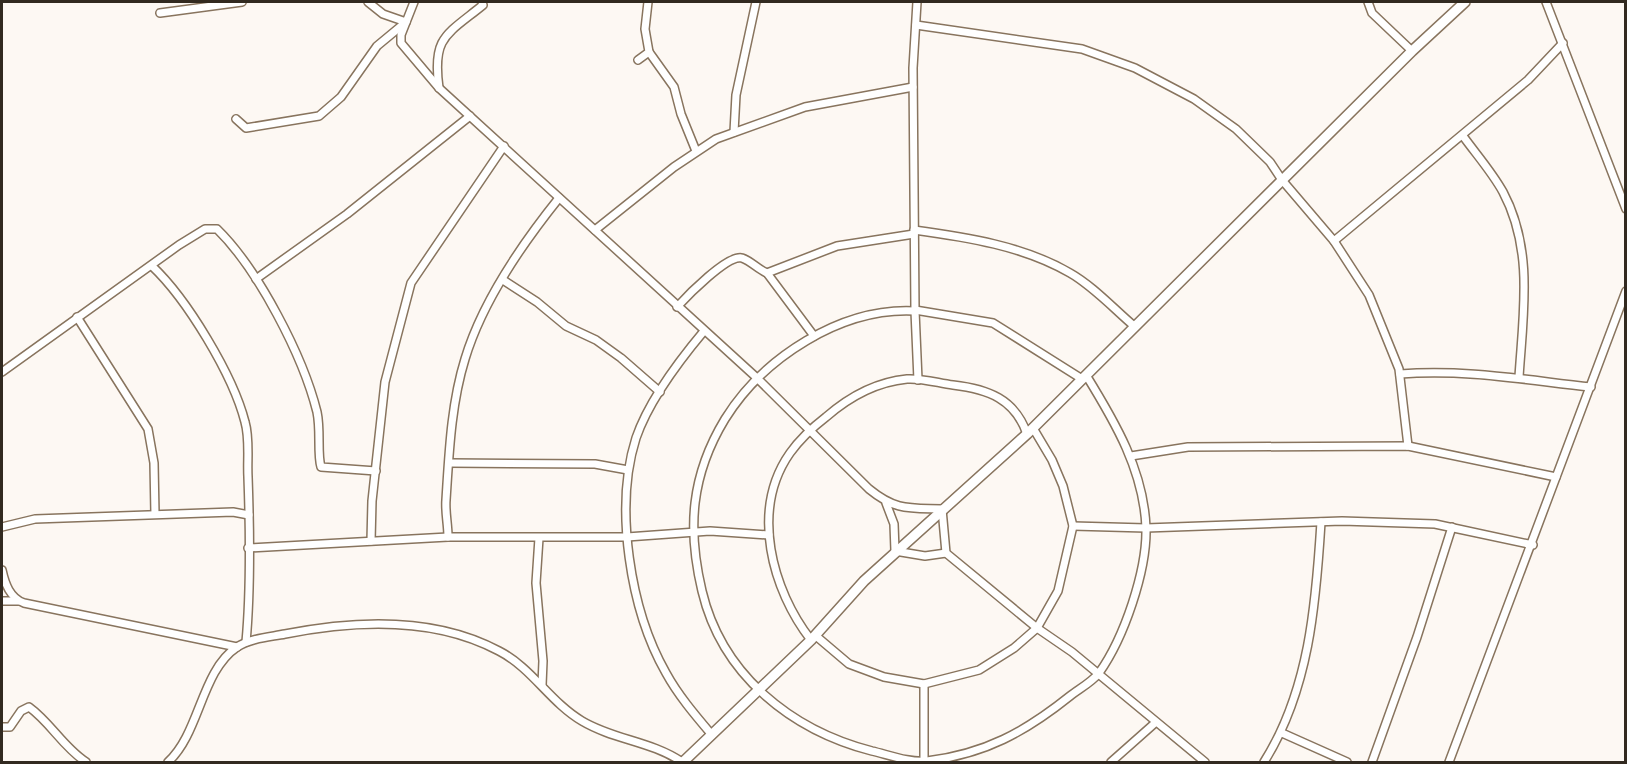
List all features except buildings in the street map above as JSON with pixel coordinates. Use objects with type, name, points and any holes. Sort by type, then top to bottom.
[{"type":"street","points":[[160,14],[242,2]]},
{"type":"street","points":[[368,2],[383,14],[406,22]]},
{"type":"street","points":[[414,2],[401,43],[439,88],[757,378],[842,463],[886,503],[893,516],[896,551]]},
{"type":"street","points":[[439,88],[436,54],[448,33],[483,5],[482,2]]},
{"type":"street","points":[[648,2],[645,29],[649,52],[674,87],[681,114],[696,151]]},
{"type":"street","points":[[734,132],[736,95],[756,2]]},
{"type":"street","points":[[917,2],[913,87],[915,310],[918,380]]},
{"type":"street","points":[[1368,2],[1372,13],[1412,51]]},
{"type":"street","points":[[168,762],[175,756],[219,666],[237,647],[246,642],[347,624],[430,627],[477,640],[500,651],[582,722],[622,739],[652,746],[683,762],[759,692],[896,551],[1030,431],[1281,180],[1465,2]]},
{"type":"street","points":[[1546,2],[1626,209]]},
{"type":"street","points":[[236,119],[246,128],[320,116],[341,97],[377,46],[406,22]]},
{"type":"street","points":[[916,25],[1082,49],[1135,68],[1212,110],[1270,162],[1281,180],[1334,242],[1369,295],[1400,374],[1408,447]]},
{"type":"street","points":[[1334,242],[1528,80],[1563,43]]},
{"type":"street","points":[[639,60],[649,52]]},
{"type":"street","points":[[595,230],[696,151],[734,132],[805,107],[913,87]]},
{"type":"street","points":[[256,279],[347,214],[470,116]]},
{"type":"street","points":[[1463,136],[1502,191],[1518,226],[1525,274],[1519,377]]},
{"type":"street","points":[[371,541],[386,382],[411,283],[504,146]]},
{"type":"street","points":[[448,537],[445,503],[464,361],[479,320],[540,222],[559,198]]},
{"type":"street","points":[[2,372],[179,245],[211,228],[222,234],[256,279],[286,332],[311,392],[321,432],[321,467],[376,471]]},
{"type":"street","points":[[767,273],[837,246],[914,232],[959,237],[1040,258],[1071,273],[1134,326]]},
{"type":"street","points":[[677,307],[711,276],[736,258],[742,258],[767,273],[814,336]]},
{"type":"street","points":[[152,266],[174,290],[200,328],[225,374],[245,420],[249,515],[246,642]]},
{"type":"street","points":[[503,280],[537,302],[566,326],[596,340],[660,392]]},
{"type":"street","points":[[1449,762],[1533,545],[1626,291]]},
{"type":"street","points":[[897,310],[915,310],[993,323],[1084,377],[1108,409],[1131,456],[1146,528],[1140,571],[1131,606],[1116,642],[1097,675],[1043,718],[1013,737],[988,748],[924,762],[843,743],[803,723],[759,692],[721,640],[706,610],[693,532],[695,490],[710,450],[738,399],[757,378],[814,336],[836,326],[897,310]]},
{"type":"street","points":[[77,317],[148,429],[154,463],[155,514]]},
{"type":"street","points":[[704,331],[687,350],[660,392],[636,437],[628,470],[625,496],[627,537],[637,596],[652,644],[675,688],[712,735]]},
{"type":"street","points":[[1400,374],[1442,370],[1591,387]]},
{"type":"street","points":[[918,380],[976,387],[1001,399],[1021,417],[1052,460],[1063,486],[1073,526],[1058,591],[1037,628],[1014,648],[979,670],[924,684],[884,677],[849,664],[813,638],[797,623],[771,557],[769,535],[772,500],[778,475],[790,453],[810,429],[862,391],[890,383],[918,380]]},
{"type":"street","points":[[1131,456],[1188,447],[1408,447],[1556,477]]},
{"type":"street","points":[[450,463],[595,464],[628,470]]},
{"type":"street","points":[[886,503],[902,508],[942,509]]},
{"type":"street","points":[[942,509],[946,553],[1037,628],[1072,652],[1155,723],[1205,762]]},
{"type":"street","points":[[2,527],[35,519],[233,512],[249,515]]},
{"type":"street","points":[[1073,526],[1146,528],[1321,522],[1435,524],[1533,545]]},
{"type":"street","points":[[1264,762],[1282,733],[1308,648],[1318,578],[1321,522]]},
{"type":"street","points":[[1372,762],[1417,637],[1452,527]]},
{"type":"street","points":[[248,548],[448,537],[627,537],[693,532],[769,535]]},
{"type":"street","points":[[538,538],[536,583],[543,661],[542,685]]},
{"type":"street","points":[[896,551],[925,556],[946,553]]},
{"type":"street","points":[[2,570],[9,591],[18,601]]},
{"type":"street","points":[[2,601],[18,601],[237,647]]},
{"type":"street","points":[[924,684],[924,762]]},
{"type":"street","points":[[2,727],[10,727],[21,711],[29,707],[44,718],[48,727],[73,753],[86,762]]},
{"type":"street","points":[[1111,762],[1155,723]]},
{"type":"street","points":[[1282,733],[1347,762]]}]
